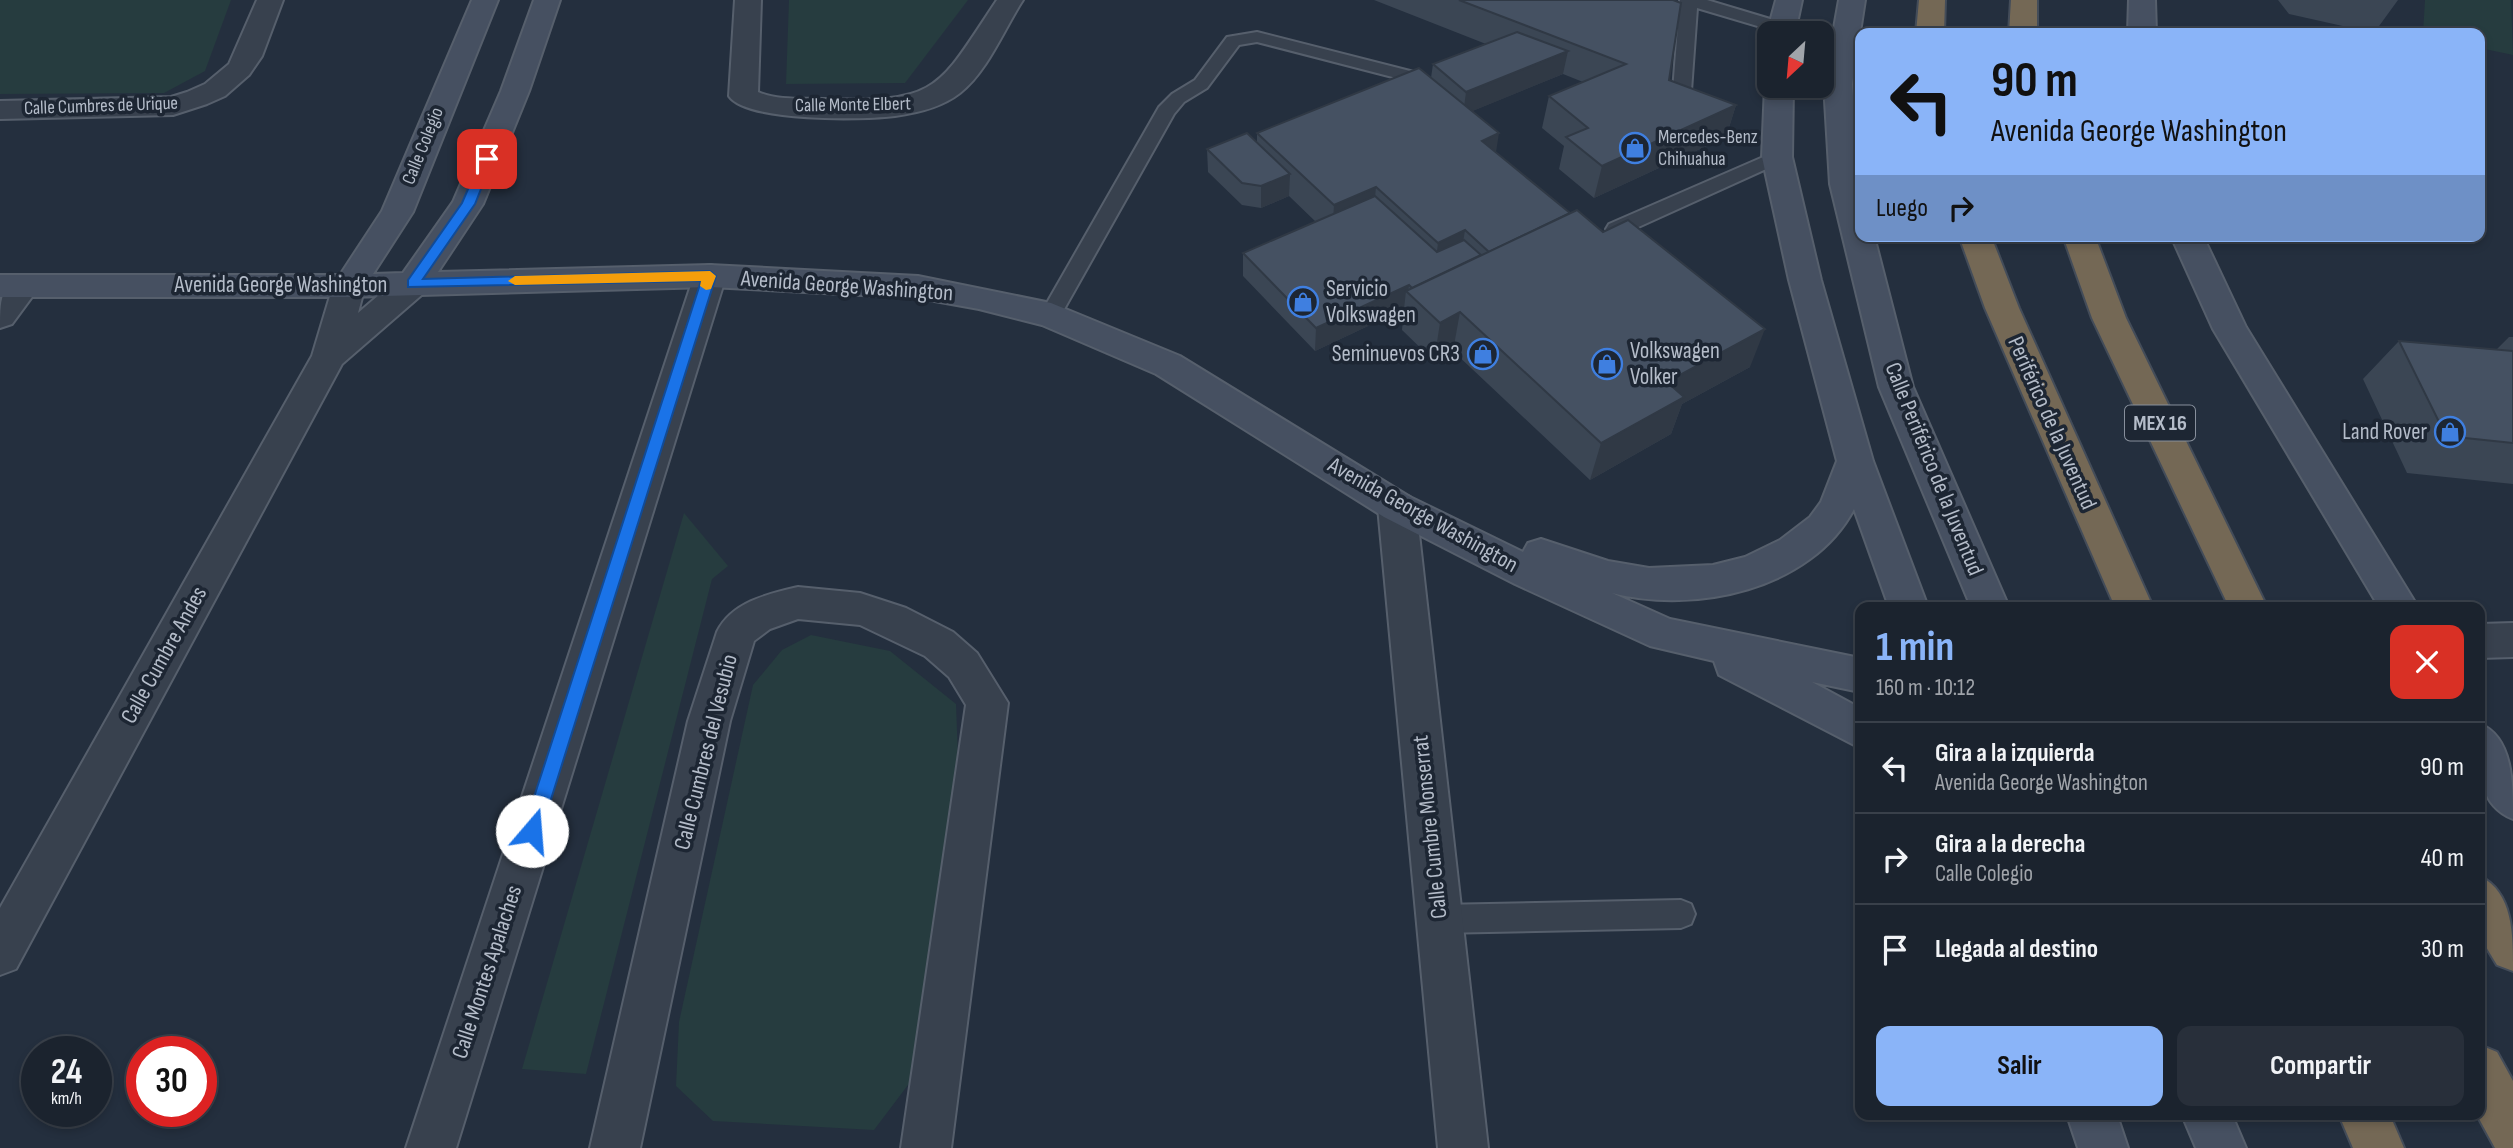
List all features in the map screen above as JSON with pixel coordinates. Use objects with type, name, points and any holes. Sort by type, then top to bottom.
[{"type":"highway","points":[[1930,28],[1932,0]]},
{"type":"highway","points":[[2023,28],[2024,0]]},
{"type":"highway","name":"Periférico de la Juventud","points":[[1977,242],[2007,320],[2132,602]]},
{"type":"highway","name":"MEX 16","points":[[2081,242],[2109,318],[2246,602]]},
{"type":"highway","points":[[2485,905],[2513,948]]},
{"type":"highway","points":[[2485,1079],[2513,1132]]},
{"type":"highway","points":[[2366,1120],[2379,1148]]},
{"type":"main road","name":"Calle Colegio","points":[[349,286],[397,212],[485,0]]},
{"type":"main road","points":[[413,284],[468,204],[515,91],[547,0]]},
{"type":"main road","points":[[1783,21],[1789,0]]},
{"type":"main road","name":"Calle Periférico de la Juventud","points":[[1852,0],[1838,84],[1845,184],[1855,224]]},
{"type":"main road","points":[[2142,0],[2142,28]]},
{"type":"main road","points":[[1779,98],[1777,157],[1804,280],[1855,461],[1906,602]]},
{"type":"main road","name":"Calle Periférico de la Juventud","points":[[1860,242],[1896,387],[1988,602]]},
{"type":"main road","points":[[2190,242],[2230,329],[2396,602]]},
{"type":"main road","name":"Avenida George Washington","points":[[12,286],[349,286],[710,276],[918,287],[979,298],[1051,315],[1168,365],[1397,507],[1529,573],[1664,634],[1855,674]]},
{"type":"main road","points":[[1397,507],[1593,572],[1647,584],[1700,583],[1753,572],[1794,553],[1828,522],[1855,461]]},
{"type":"main road","points":[[1664,634],[1757,673],[1855,727]]},
{"type":"main road","points":[[2485,751],[2513,799]]},
{"type":"main road","points":[[2093,1120],[2103,1148]]},
{"type":"main road","points":[[2209,1120],[2221,1148]]},
{"type":"street","name":"Calle Cumbres de Urique","points":[[0,110],[173,106],[198,99],[236,77],[247,63],[270,0]]},
{"type":"street","name":"Calle Monte Elbert","points":[[748,0],[743,96],[760,104],[780,106],[902,107],[937,98],[954,83],[1010,0]]},
{"type":"street","name":"Calle Montes Apalaches","points":[[431,1148],[710,276]]},
{"type":"street","name":"Calle Cumbre Andes","points":[[328,356],[413,284]]},
{"type":"street","points":[[0,316],[12,286]]},
{"type":"street","name":"Calle Cumbre Andes","points":[[0,953],[328,356],[349,286]]},
{"type":"street","name":"Calle Cumbre Monserrat","points":[[1397,507],[1463,1148]]},
{"type":"street","name":"Calle Cumbres del Vesubio","points":[[615,1148],[709,721],[737,632],[756,617],[776,608],[798,603],[860,610],[892,620],[939,644],[963,665],[987,703],[926,1148]]},
{"type":"street","points":[[2485,641],[2513,640]]},
{"type":"lane","points":[[1682,91],[1689,0],[1757,22]]},
{"type":"lane","points":[[1051,315],[1166,111],[1178,98],[1201,84],[1233,41],[1257,37],[1408,76]]},
{"type":"lane","points":[[1616,229],[1777,157]]},
{"type":"lane","points":[[1439,919],[1681,914]]},
{"type":"green space","points":[[0,0],[231,0],[205,71],[164,93],[0,94]]},
{"type":"green space","points":[[789,0],[968,0],[905,83],[786,84]]},
{"type":"green space","points":[[2425,0],[2511,0],[2513,55],[2485,49],[2485,28],[2423,28]]},
{"type":"green space","points":[[684,513],[728,566],[712,579],[586,1074],[522,1069]]},
{"type":"green space","points":[[811,635],[890,651],[956,704],[958,758],[914,1077],[874,1130],[713,1121],[676,1086],[679,1022],[753,685],[782,650]]},
{"type":"building","points":[[1459,0],[1673,0],[1681,3],[1669,80],[1736,105],[1602,166],[1566,137],[1588,128],[1549,96],[1626,64]]},
{"type":"building","points":[[1517,32],[1568,51],[1466,92],[1433,64]]},
{"type":"building","points":[[1419,68],[1499,133],[1482,141],[1570,213],[1489,252],[1465,230],[1438,243],[1376,187],[1334,205],[1257,133]]},
{"type":"building","points":[[1247,133],[1290,174],[1261,186],[1242,183],[1207,149]]},
{"type":"building","points":[[1375,196],[1437,252],[1464,240],[1481,255],[1412,288],[1409,285],[1316,328],[1243,253]]},
{"type":"building","name":"Volkswagen Volker","points":[[1577,210],[1603,232],[1628,220],[1765,329],[1667,382],[1684,397],[1601,443],[1460,312],[1440,323],[1406,291]]},
{"type":"building","points":[[2399,341],[2513,351],[2513,443],[2446,436]]},
{"type":"slow traffic","points":[[515,281],[710,276],[706,286]]},
{"type":"place","name":"Mercedes-Benz Chihuahua","points":[[1635,148]]},
{"type":"place","name":"Servicio Volkswagen","points":[[1303,302]]},
{"type":"place","name":"Seminuevos CR3","points":[[1483,354]]},
{"type":"place","name":"Volkswagen Volker","points":[[1607,364]]},
{"type":"place","name":"Land Rover","points":[[2450,432]]},
{"type":"route","points":[[487,159],[468,204],[413,284],[710,276],[532,831]]}]
